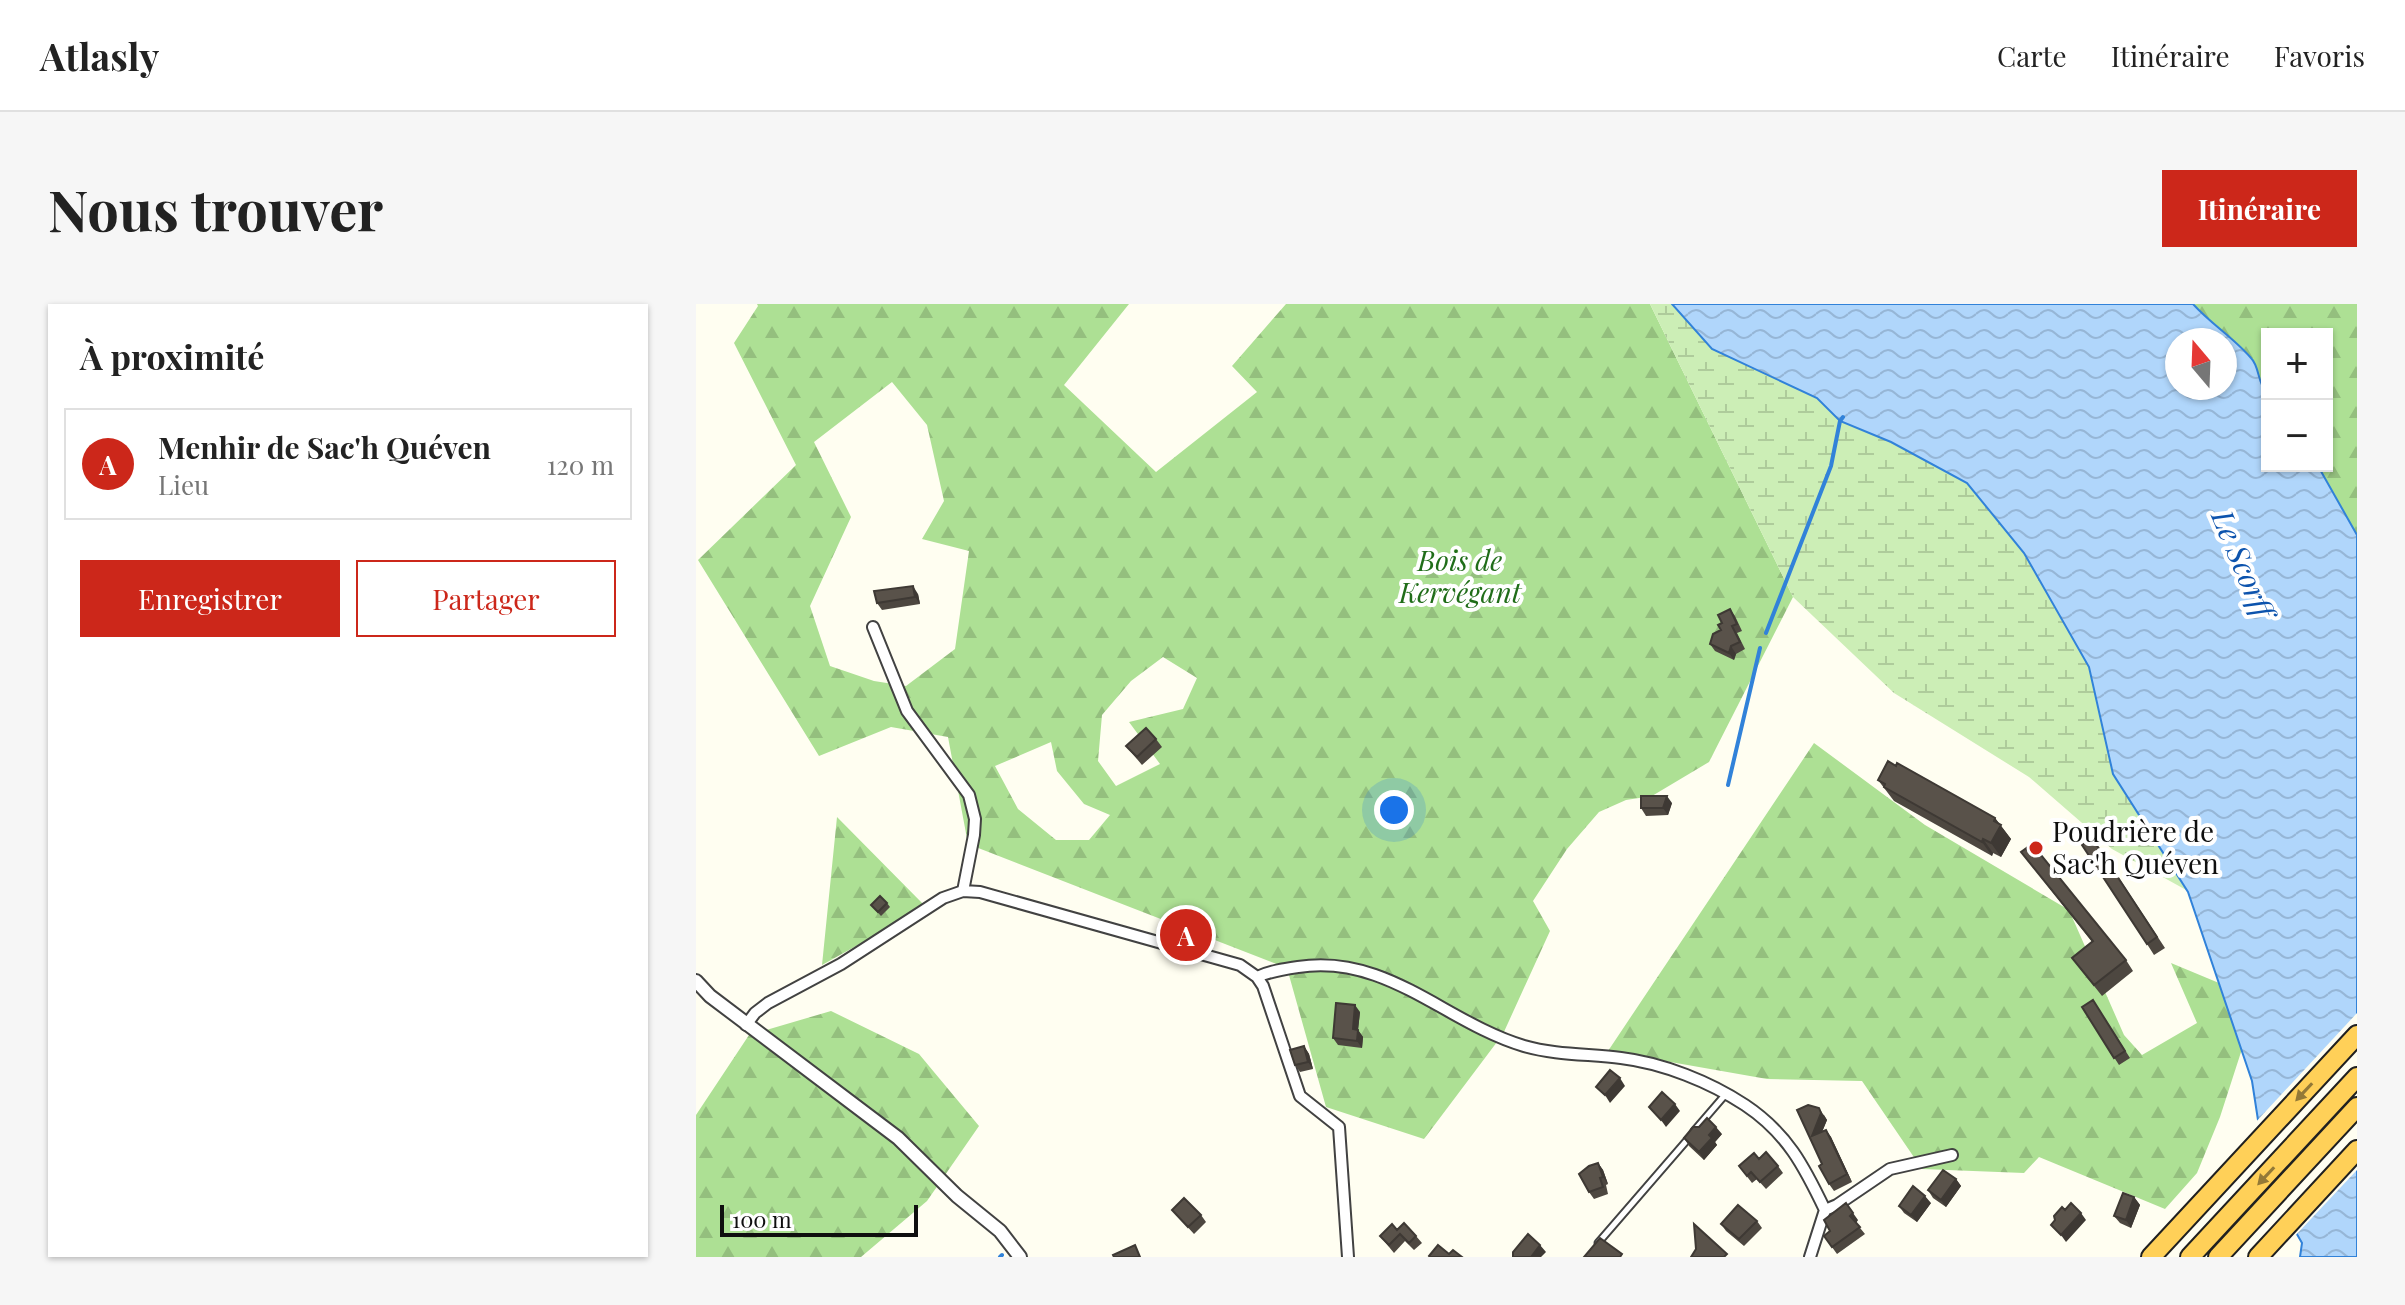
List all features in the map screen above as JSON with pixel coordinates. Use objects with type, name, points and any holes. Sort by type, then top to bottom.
[{"type":"highway","points":[[2151,1257],[2357,1035]]},
{"type":"highway","points":[[2190,1257],[2357,1077]]},
{"type":"highway","points":[[2222,1252],[2357,1107]]},
{"type":"highway","points":[[2258,1257],[2357,1150]]},
{"type":"street","points":[[873,627],[907,711],[969,795],[975,819],[974,835],[963,891]]},
{"type":"street","points":[[746,1025],[768,1003],[841,964],[943,898],[963,891],[980,892],[1240,965],[1257,977],[1263,986],[1300,1096],[1339,1127],[1348,1257]]},
{"type":"street","points":[[1257,977],[1267,972],[1320,964],[1355,968],[1389,980],[1509,1041],[1552,1051],[1658,1065],[1687,1075],[1744,1105],[1782,1134],[1800,1160],[1825,1210],[1810,1257]]},
{"type":"street","points":[[696,981],[746,1025],[898,1138],[957,1196],[1000,1231],[1020,1257]]},
{"type":"street","points":[[1825,1210],[1837,1205],[1878,1174],[1952,1155]]},
{"type":"lane","points":[[1590,1252],[1725,1095]]},
{"type":"green space","name":"Bois de Kervégant","points":[[1129,304],[1064,385],[1156,472],[1257,392],[1232,366],[1286,304],[1650,304],[1793,597],[1709,762],[1652,796],[1626,800],[1599,812],[1567,849],[1533,901],[1550,931],[1503,1034],[1424,1139],[1326,1107],[1287,968],[968,844],[948,737],[891,727],[819,756],[698,560],[796,465],[734,343],[758,306]],"holes":[[[892,382],[927,425],[944,501],[922,539],[969,551],[955,649],[906,686],[874,681],[830,666],[810,606],[851,517],[814,442]],[[1163,657],[1197,678],[1183,709],[1129,722],[1160,764],[1116,786],[1098,761],[1102,715],[1131,681]],[[1051,742],[1057,771],[1084,804],[1110,815],[1089,840],[1056,840],[1018,809],[995,766]]]},
{"type":"green space","points":[[1650,304],[1672,304],[1712,349],[1817,398],[1840,421],[1891,442],[1967,483],[2024,553],[2089,667],[2113,774],[2188,891],[2112,849],[2029,777],[1894,693],[1793,597]]},
{"type":"green space","points":[[2193,304],[2357,304],[2357,535],[2321,472],[2333,472],[2333,328],[2261,328],[2261,382],[2251,358],[2237,344],[2237,328],[2219,328]]},
{"type":"green space","points":[[1814,743],[1925,825],[2069,910],[2124,1035],[2142,1055],[2197,1023],[2171,963],[2219,983],[2242,1049],[2220,1117],[2197,1173],[2165,1209],[2039,1157],[2024,1173],[1922,1169],[1862,1081],[1767,1079],[1608,1051]]},
{"type":"green space","points":[[837,817],[926,907],[822,965]]},
{"type":"green space","points":[[831,1011],[919,1054],[979,1126],[927,1201],[861,1257],[696,1257],[696,1115],[749,1035]]},
{"type":"water","name":"Le Scorff","points":[[1672,304],[2193,304],[2219,328],[2165,328],[2165,400],[2237,400],[2237,344],[2254,362],[2261,382],[2261,472],[2321,472],[2357,535],[2357,1257],[2300,1257],[2302,1243],[2282,1208],[2258,1120],[2252,1081],[2188,892],[2113,774],[2089,667],[2024,553],[1967,483],[1891,442],[1840,421],[1817,398],[1712,349]]},
{"type":"pier","points":[[2357,1013],[2357,1170],[2294,1237],[2253,1169],[2254,1124]]},
{"type":"building","points":[[913,586],[915,597],[877,603],[874,591]]},
{"type":"building","points":[[1730,609],[1737,624],[1732,626],[1740,642],[1731,646],[1729,653],[1710,644],[1713,634],[1721,630],[1718,615]]},
{"type":"building","points":[[1146,728],[1156,739],[1137,757],[1126,746]]},
{"type":"building","points":[[1888,761],[1896,766],[1897,763],[1995,818],[1994,821],[2001,825],[1991,843],[1983,839],[1982,842],[1884,787],[1885,784],[1878,780]]},
{"type":"building","points":[[1641,796],[1667,796],[1663,808],[1641,808]]},
{"type":"building","points":[[2092,838],[2157,937],[2147,944],[2082,845]]},
{"type":"building","points":[[2032,844],[2126,960],[2094,985],[2072,958],[2093,941],[2021,852]]},
{"type":"building","points":[[880,896],[887,903],[878,912],[871,905]]},
{"type":"building","points":[[2093,1000],[2125,1051],[2114,1058],[2082,1007]]},
{"type":"building","points":[[1336,1003],[1355,1005],[1353,1029],[1358,1030],[1357,1041],[1333,1038]]},
{"type":"building","points":[[1304,1046],[1308,1062],[1295,1065],[1290,1050]]},
{"type":"building","points":[[1610,1070],[1620,1078],[1605,1095],[1596,1087]]},
{"type":"building","points":[[1662,1092],[1675,1104],[1661,1120],[1649,1107]]},
{"type":"building","points":[[1808,1105],[1819,1108],[1821,1113],[1812,1136],[1826,1130],[1847,1174],[1829,1184],[1797,1110]]},
{"type":"building","points":[[1707,1118],[1716,1127],[1709,1135],[1712,1138],[1699,1152],[1684,1138]]},
{"type":"building","points":[[1766,1152],[1778,1166],[1760,1182],[1751,1172],[1747,1176],[1739,1166],[1754,1153],[1759,1159]]},
{"type":"building","points":[[1598,1163],[1603,1187],[1589,1192],[1579,1174]]},
{"type":"building","points":[[1943,1170],[1956,1179],[1941,1200],[1928,1190]]},
{"type":"building","points":[[1913,1186],[1925,1196],[1911,1215],[1899,1206]]},
{"type":"building","points":[[2123,1193],[2134,1197],[2126,1220],[2114,1216]]},
{"type":"building","points":[[1184,1198],[1201,1215],[1188,1227],[1172,1210]]},
{"type":"building","points":[[1846,1203],[1853,1213],[1850,1216],[1860,1227],[1832,1247],[1824,1236],[1830,1231],[1824,1220]]},
{"type":"building","points":[[2071,1203],[2081,1213],[2061,1235],[2051,1225],[2062,1207],[2065,1210]]},
{"type":"building","points":[[1738,1205],[1757,1221],[1739,1239],[1721,1224]]},
{"type":"building","points":[[1404,1223],[1416,1236],[1409,1243],[1400,1234],[1389,1245],[1380,1236],[1392,1224],[1397,1230]]},
{"type":"building","points":[[1694,1224],[1727,1254],[1724,1257],[1691,1257],[1696,1249]]},
{"type":"building","points":[[1528,1234],[1540,1245],[1531,1257],[1513,1257],[1513,1252]]},
{"type":"building","points":[[1600,1238],[1622,1254],[1620,1257],[1584,1257]]},
{"type":"building","points":[[1135,1245],[1140,1257],[1114,1257],[1113,1255]]},
{"type":"building","points":[[1438,1245],[1449,1254],[1453,1250],[1462,1257],[1430,1257]]},
{"type":"waterway","points":[[1766,633],[1831,466],[1843,417]]},
{"type":"waterway","points":[[1728,785],[1760,648]]},
{"type":"place","name":"Poudrière de Sac'h Quéven","points":[[2036,848]]},
{"type":"place","name":"Menhir de Sac'h Quéven","points":[[1186,935]]}]
